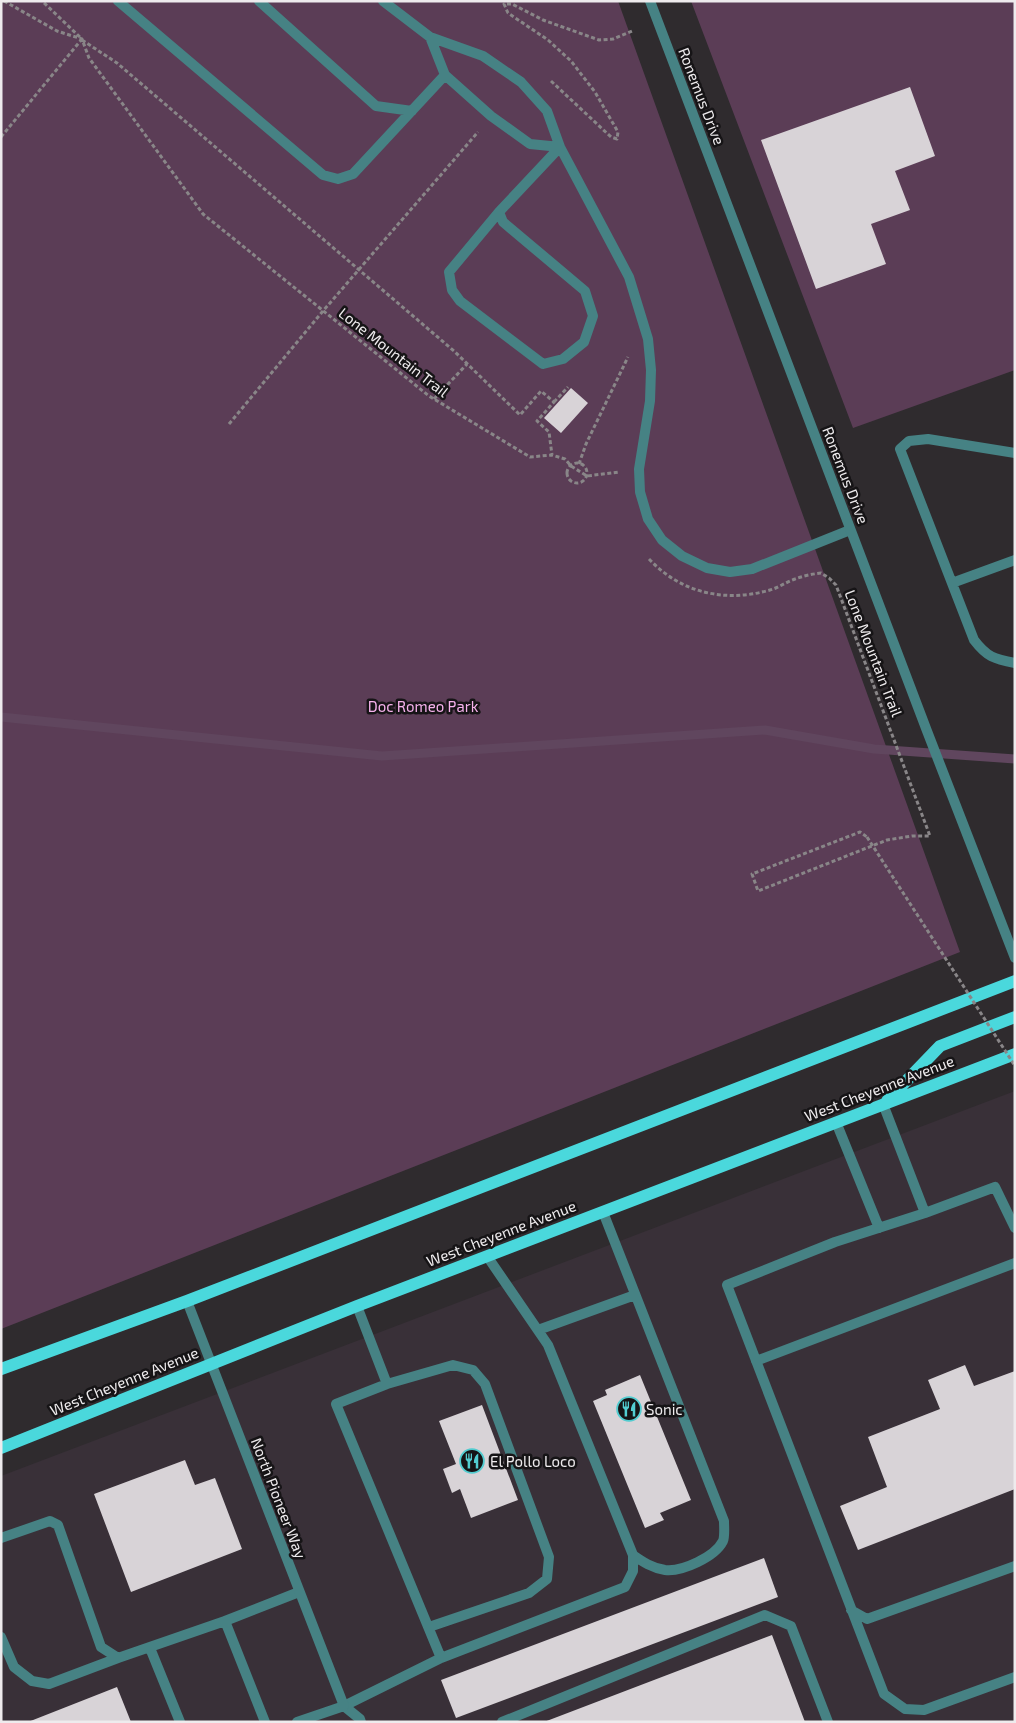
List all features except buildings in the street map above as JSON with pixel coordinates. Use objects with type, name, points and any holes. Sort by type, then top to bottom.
[{"type":"main road","points":[[1,1369],[188,1301],[1015,981]]},
{"type":"main road","points":[[883,1104],[940,1046],[1015,1017]]},
{"type":"main road","name":"West Cheyenne Avenue","points":[[1,1448],[357,1306],[1015,1054]]},
{"type":"street","points":[[118,1],[323,175],[338,179],[353,174],[445,75]]},
{"type":"street","points":[[259,1],[376,106],[412,111]]},
{"type":"street","points":[[383,1],[430,37],[483,56],[521,82],[547,111],[560,147],[629,277],[648,339],[651,370],[650,401],[639,469],[640,492],[648,518],[662,540],[682,556],[707,568],[730,572],[752,569],[850,530]]},
{"type":"street","name":"Ronemus Drive","points":[[650,1],[926,731],[1015,958]]},
{"type":"street","points":[[430,37],[445,75],[492,116],[530,144],[560,147]]},
{"type":"street","points":[[499,212],[502,222],[585,291],[593,316],[584,342],[564,359],[543,364],[460,301],[452,290],[449,272],[499,212],[560,147]]},
{"type":"street","points":[[1015,453],[928,440],[908,441],[900,449],[974,640],[983,652],[994,659],[1015,663]]},
{"type":"street","points":[[952,583],[1015,560]]},
{"type":"street","points":[[883,1104],[925,1213]]},
{"type":"street","points":[[836,1122],[878,1228]]},
{"type":"street","points":[[1015,1228],[995,1187],[925,1213],[835,1242],[727,1285],[884,1694],[905,1709],[924,1710],[1015,1676]]},
{"type":"street","points":[[603,1212],[724,1521],[723,1541],[712,1553],[693,1565],[667,1570],[647,1565],[633,1555]]},
{"type":"street","points":[[297,1722],[344,1706],[441,1658],[625,1588],[633,1571],[633,1555],[548,1344],[487,1256]]},
{"type":"street","points":[[756,1361],[1015,1262]]},
{"type":"street","points":[[538,1330],[636,1295]]},
{"type":"street","name":"North Pioneer Way","points":[[188,1301],[344,1706]]},
{"type":"street","points":[[357,1306],[388,1384]]},
{"type":"street","points":[[429,1627],[529,1593],[547,1579],[549,1557],[485,1384],[474,1370],[453,1366],[388,1384],[336,1404],[441,1658]]},
{"type":"street","points":[[1,1538],[50,1521],[58,1525],[101,1647],[118,1658]]},
{"type":"street","points":[[851,1610],[867,1619],[1015,1566]]},
{"type":"street","points":[[1,1637],[14,1667],[32,1681],[49,1684],[226,1621],[299,1592]]},
{"type":"street","points":[[502,1722],[765,1615],[791,1626],[828,1722]]},
{"type":"street","points":[[226,1621],[265,1722]]},
{"type":"street","points":[[150,1648],[180,1722]]},
{"type":"street","points":[[344,1706],[361,1722]]},
{"type":"path","points":[[4,1],[57,32],[82,39]]},
{"type":"path","points":[[42,1],[82,39],[117,63],[359,270],[467,364],[520,415],[541,392],[554,402]]},
{"type":"path","points":[[548,79],[610,137],[617,139],[618,132],[595,92],[571,61],[548,40],[508,13],[504,4],[512,4],[543,20],[599,40],[613,39],[632,31]]},
{"type":"path","points":[[1,137],[82,39]]},
{"type":"path","name":"Lone Mountain Trail","points":[[82,39],[89,58],[203,214],[434,399],[530,457],[552,456],[565,459],[571,466],[586,476]]},
{"type":"path","points":[[228,424],[492,116]]},
{"type":"path","points":[[579,464],[586,444],[628,355],[630,364]]},
{"type":"path","points":[[434,399],[467,364]]},
{"type":"path","points":[[552,456],[548,432],[536,421],[568,387]]},
{"type":"path","points":[[586,476],[586,469],[579,464],[573,464],[567,471],[571,481],[577,483],[586,476],[619,472]]},
{"type":"path","points":[[619,464],[620,482]]},
{"type":"path","name":"Lone Mountain Trail","points":[[647,556],[660,571],[678,583],[701,591],[732,596],[770,590],[795,579],[821,573],[836,585],[930,836],[912,836],[887,840],[758,891],[752,874],[860,832],[867,837],[1015,1066]]},
{"type":"shaded area","points":[[1015,1091],[1015,1722],[1,1722],[1,1476]]},
{"type":"green space","name":"Doc Romeo Park","points":[[1,1],[618,1],[960,952],[1,1329]]},
{"type":"green space","points":[[691,1],[1015,1],[1015,370],[853,428]]},
{"type":"waterway","points":[[1,717],[382,756],[765,730],[874,749],[1015,759]]},
{"type":"place","name":"Sonic","points":[[629,1409]]},
{"type":"place","name":"El Pollo Loco","points":[[472,1461]]}]
